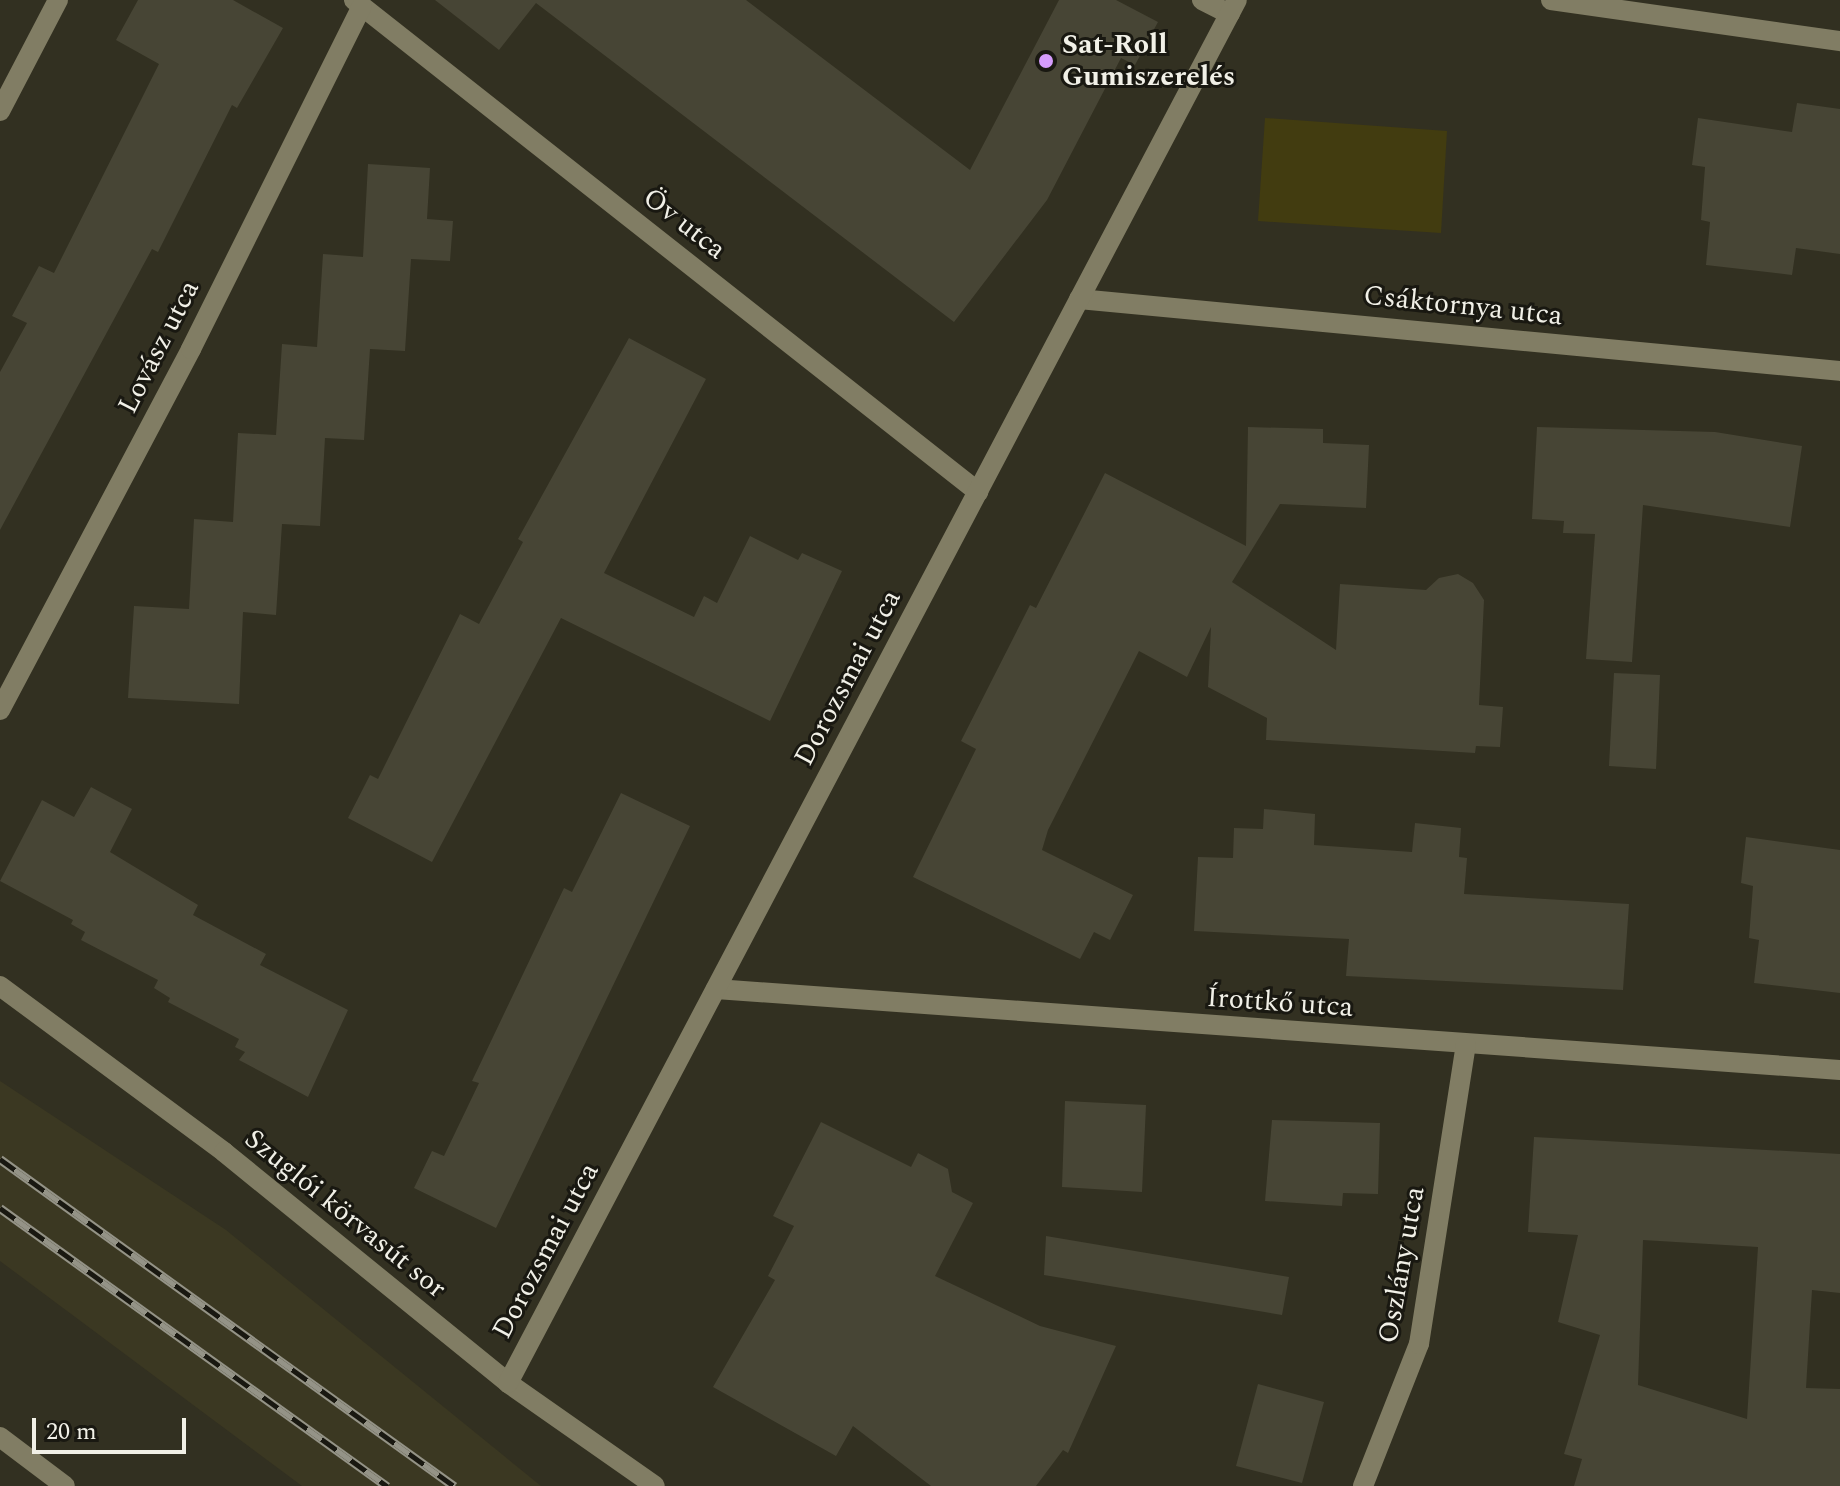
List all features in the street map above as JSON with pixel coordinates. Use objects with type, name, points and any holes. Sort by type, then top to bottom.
[{"type":"street","points":[[0,111],[58,0]]},
{"type":"street","points":[[1202,0],[1234,7]]},
{"type":"street","points":[[1551,0],[1840,41]]},
{"type":"street","name":"Öv utca","points":[[358,3],[978,492]]},
{"type":"street","name":"Lovász utca","points":[[0,710],[183,363],[358,3]]},
{"type":"street","name":"Dorozsmai utca","points":[[508,1383],[1234,7]]},
{"type":"street","name":"Csáktornya utca","points":[[1079,299],[1840,371]]},
{"type":"street","name":"Szuglói körvasút sor","points":[[0,986],[224,1152],[508,1383],[655,1486]]},
{"type":"street","name":"Írottkő utca","points":[[716,989],[1840,1070]]},
{"type":"street","name":"Oszlány utca","points":[[1363,1486],[1419,1344],[1466,1045]]},
{"type":"street","points":[[0,1437],[65,1486]]},
{"type":"shaded area","points":[[1265,118],[1447,131],[1441,233],[1258,221]]},
{"type":"shaded area","points":[[0,1081],[226,1230],[541,1486],[302,1486],[0,1261]]},
{"type":"building","points":[[138,0],[233,0],[283,28],[237,108],[232,105],[158,252],[152,249],[0,530],[0,372],[27,323],[12,316],[39,266],[54,273],[159,64],[116,40]]},
{"type":"building","points":[[435,0],[746,0],[970,170],[1059,0],[1116,0],[1158,22],[1135,65],[1121,58],[1047,200],[954,322],[536,3],[499,50]]},
{"type":"building","points":[[1797,103],[1840,109],[1840,254],[1796,248],[1792,275],[1706,265],[1710,222],[1701,220],[1705,167],[1692,165],[1698,118],[1792,132]]},
{"type":"building","points":[[368,164],[430,168],[427,219],[453,221],[450,261],[411,259],[405,351],[370,349],[364,440],[325,438],[320,526],[282,524],[276,615],[243,612],[239,704],[128,698],[134,606],[189,609],[194,519],[233,522],[238,433],[276,435],[282,344],[317,347],[323,254],[363,257]]},
{"type":"building","points":[[629,338],[706,379],[604,573],[694,617],[704,596],[717,603],[750,536],[798,560],[802,553],[842,571],[770,721],[561,618],[432,862],[348,818],[370,775],[378,779],[460,614],[479,624],[523,542],[518,539]]},
{"type":"building","points":[[1248,427],[1323,429],[1323,443],[1369,445],[1366,508],[1280,504],[1232,582],[1336,650],[1340,584],[1426,590],[1439,578],[1458,574],[1473,583],[1484,600],[1479,705],[1503,707],[1500,747],[1476,746],[1475,753],[1266,740],[1267,718],[1208,687],[1211,627],[1187,677],[1139,651],[1048,830],[1042,850],[1133,895],[1110,940],[1094,932],[1080,959],[913,877],[976,749],[961,741],[1030,605],[1036,608],[1105,473],[1246,546]]},
{"type":"building","points":[[1537,427],[1715,432],[1802,446],[1790,527],[1643,505],[1632,662],[1586,659],[1595,534],[1563,533],[1564,521],[1532,519]]},
{"type":"building","points":[[1614,673],[1660,675],[1656,769],[1609,766]]},
{"type":"building","points":[[91,787],[132,809],[110,852],[198,905],[193,915],[266,954],[260,965],[348,1010],[308,1097],[239,1060],[245,1052],[235,1047],[239,1039],[168,1002],[170,998],[154,988],[158,980],[81,940],[85,932],[71,924],[73,920],[0,881],[42,800],[74,817]]},
{"type":"building","points":[[621,793],[690,826],[496,1228],[414,1188],[432,1151],[444,1156],[479,1083],[472,1081],[564,888],[572,892]]},
{"type":"building","points":[[1264,809],[1315,814],[1314,845],[1412,852],[1415,823],[1461,828],[1459,857],[1467,858],[1464,894],[1629,904],[1623,990],[1346,976],[1349,939],[1194,931],[1198,857],[1233,858],[1234,828],[1263,829]]},
{"type":"building","points":[[1746,837],[1840,850],[1840,993],[1754,983],[1759,940],[1749,938],[1753,886],[1741,883]]},
{"type":"building","points":[[1065,1101],[1146,1105],[1142,1192],[1062,1187]]},
{"type":"building","points":[[1272,1120],[1380,1123],[1378,1194],[1343,1193],[1342,1206],[1265,1201]]},
{"type":"building","points":[[821,1122],[911,1167],[918,1153],[948,1169],[952,1192],[973,1203],[935,1276],[1040,1326],[1116,1346],[1068,1453],[1063,1450],[1036,1486],[931,1486],[853,1426],[836,1456],[713,1387],[775,1280],[768,1276],[794,1226],[773,1216]]},
{"type":"building","points":[[1534,1137],[1840,1154],[1840,1293],[1812,1290],[1806,1388],[1840,1389],[1840,1486],[1574,1486],[1582,1459],[1564,1454],[1600,1335],[1558,1322],[1578,1235],[1528,1232]],"holes":[[[1643,1240],[1758,1247],[1747,1419],[1638,1385]]]},
{"type":"building","points":[[1046,1236],[1289,1277],[1282,1315],[1044,1275]]},
{"type":"building","points":[[1258,1384],[1324,1402],[1302,1483],[1236,1466]]},
{"type":"railway","points":[[0,1159],[454,1486]]},
{"type":"railway","points":[[0,1208],[387,1486]]},
{"type":"place","name":"Sat-Roll Gumiszerelés","points":[[1046,61]]}]
